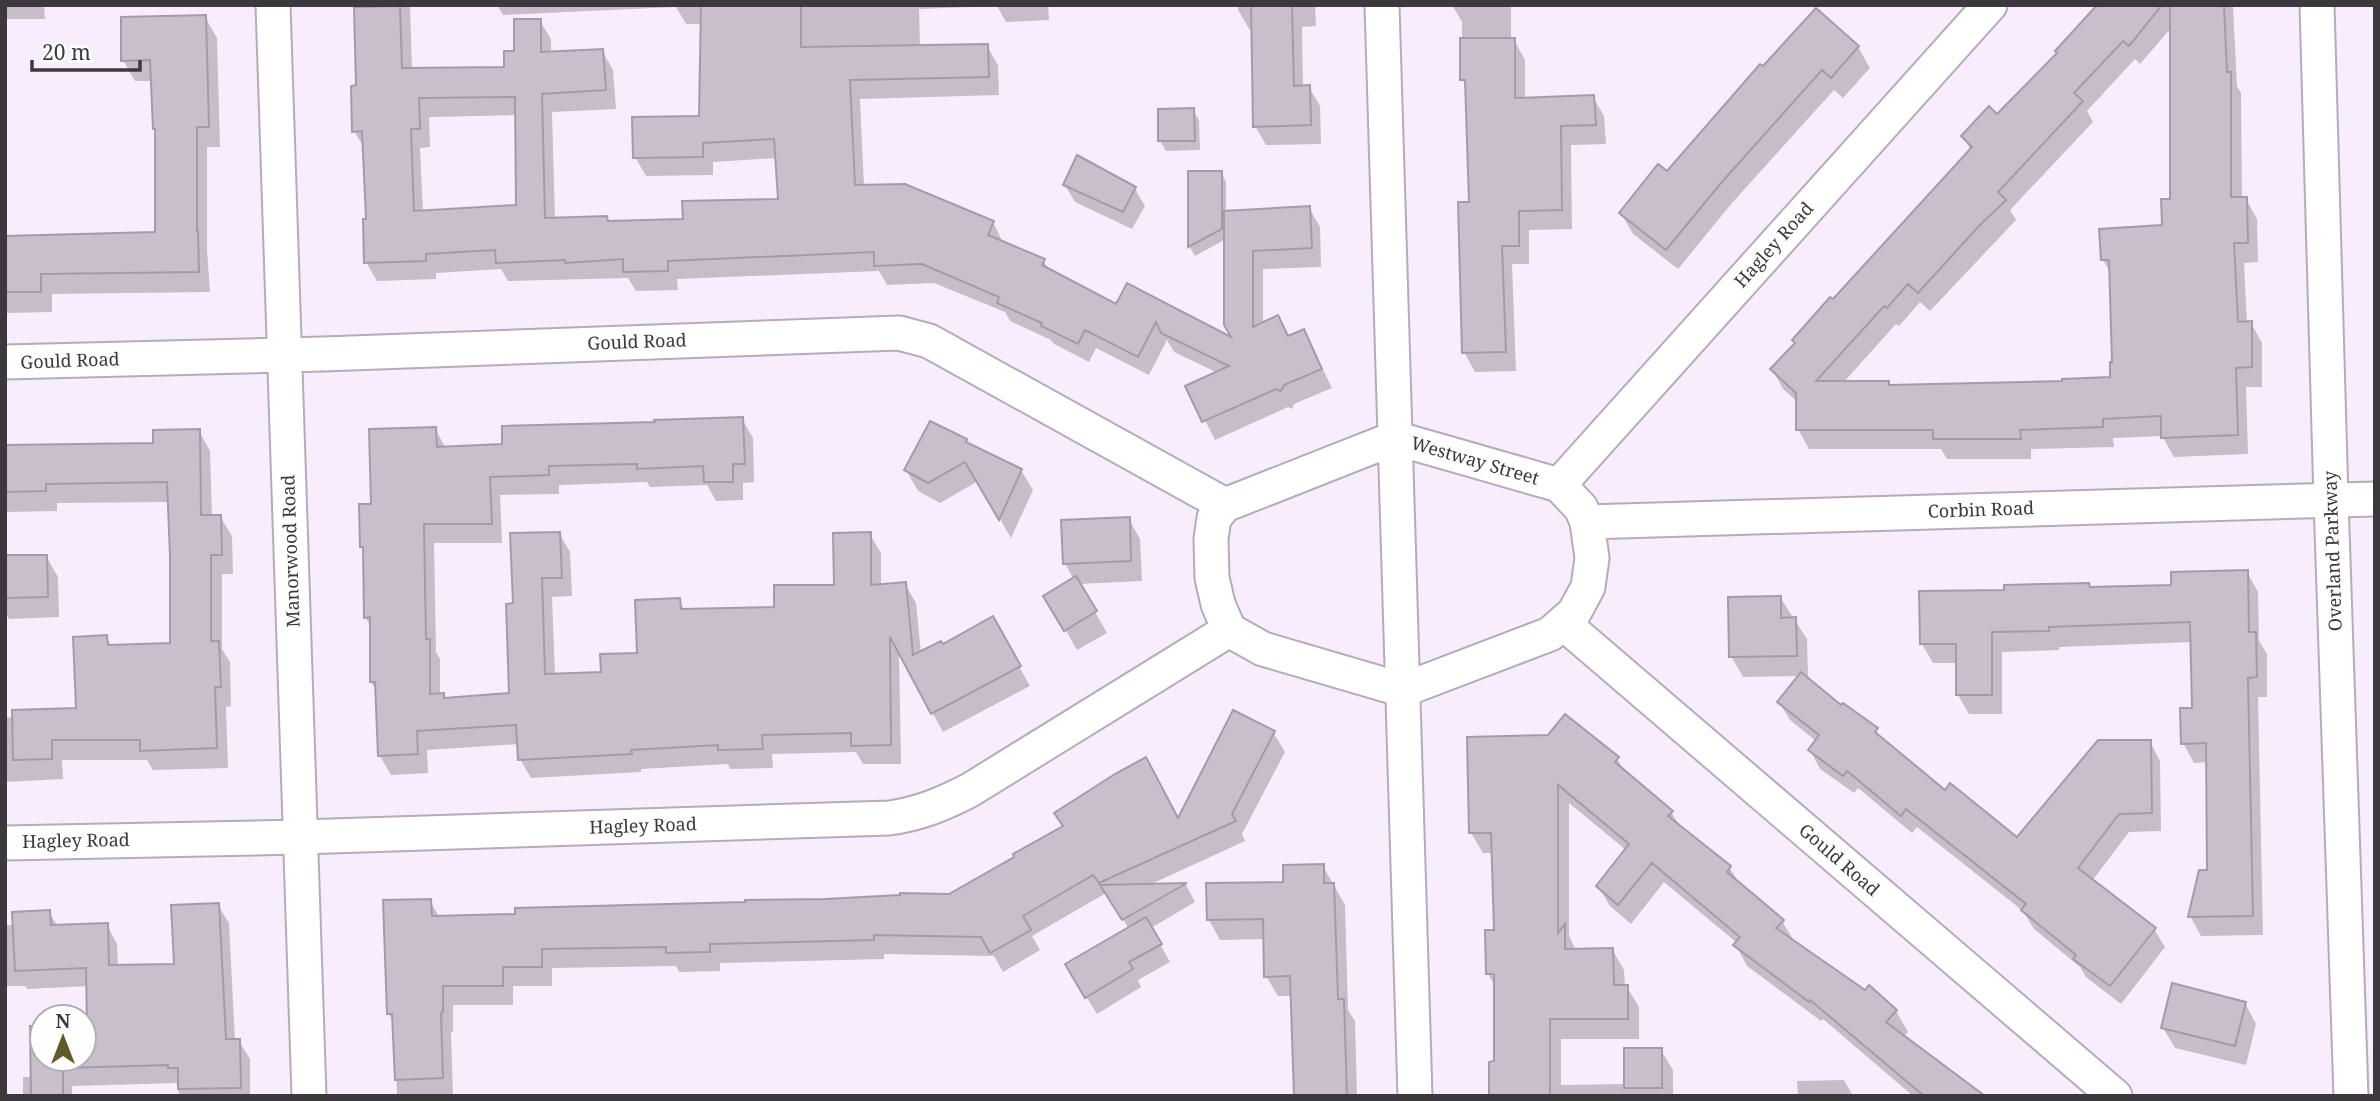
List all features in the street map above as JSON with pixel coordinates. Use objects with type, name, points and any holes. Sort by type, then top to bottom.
[{"type":"street","name":"Manorwood Road","points":[[273,5],[309,1096]]},
{"type":"street","name":"Westway Street","points":[[1382,5],[1415,1096]]},
{"type":"street","name":"Hagley Road","points":[[1559,485],[1990,5]]},
{"type":"street","name":"Overland Parkway","points":[[2317,5],[2351,1096]]},
{"type":"street","name":"Gould Road","points":[[5,362],[899,333],[929,341],[1225,505]]},
{"type":"street","name":"Westway Street","points":[[1225,505],[1395,438],[1559,485],[1581,509],[1587,522],[1592,558],[1588,587],[1574,613],[1550,635],[1403,690]]},
{"type":"street","name":"Corbin Road","points":[[1587,522],[2375,499]]},
{"type":"street","points":[[1225,505],[1214,518],[1211,539],[1212,578],[1218,604],[1229,630],[1263,649],[1403,690]]},
{"type":"street","name":"Gould Road","points":[[1563,623],[2115,1096]]},
{"type":"street","name":"Hagley Road","points":[[5,843],[300,837],[914,815],[944,804],[970,790],[1229,630]]},
{"type":"building","points":[[701,5],[801,5],[801,47],[988,44],[989,77],[850,80],[855,185],[905,184],[994,221],[988,235],[1045,259],[1042,265],[1116,304],[1127,283],[1231,337],[1224,325],[1224,211],[1310,206],[1312,248],[1253,251],[1253,327],[1278,315],[1288,336],[1304,329],[1322,369],[1284,385],[1281,391],[1276,389],[1202,422],[1185,386],[1229,366],[1161,333],[1156,322],[1138,357],[1085,330],[1078,344],[1041,326],[1042,323],[997,303],[999,297],[922,264],[874,266],[874,252],[668,261],[668,271],[623,272],[623,259],[565,263],[565,260],[496,263],[495,250],[426,254],[426,261],[364,263],[363,219],[366,219],[362,131],[352,132],[351,86],[356,85],[354,7],[400,6],[402,68],[504,67],[504,51],[514,51],[514,19],[541,19],[541,52],[603,49],[606,90],[542,94],[545,218],[607,216],[608,221],[683,219],[682,201],[778,199],[774,139],[703,143],[703,157],[633,158],[632,117],[699,116]],"holes":[[[515,97],[516,205],[414,211],[411,129],[420,129],[419,98]]]},
{"type":"building","points":[[1251,5],[1292,5],[1294,86],[1310,85],[1311,125],[1253,127]]},
{"type":"building","points":[[2097,5],[2162,5],[2129,46],[2123,41],[2074,93],[2083,101],[1998,192],[2006,200],[1918,293],[1908,284],[1887,308],[1884,306],[1816,381],[1889,381],[1889,385],[2062,381],[2110,377],[2112,362],[2109,260],[2101,260],[2099,229],[2162,225],[2161,199],[2170,199],[2170,5],[2224,5],[2227,72],[2231,72],[2231,197],[2247,197],[2248,243],[2234,243],[2238,322],[2252,321],[2252,367],[2236,368],[2238,435],[2161,438],[2161,416],[2103,419],[2103,427],[2020,430],[2021,439],[1933,439],[1933,430],[1796,430],[1796,393],[1770,369],[1795,343],[1792,340],[1830,297],[1833,299],[1972,147],[1961,136],[1989,106],[1997,114],[2057,53],[2055,51]]},
{"type":"building","points":[[1816,8],[1859,46],[1831,78],[1822,70],[1721,183],[1666,250],[1619,213],[1658,164],[1667,171],[1760,64],[1763,66]]},
{"type":"building","points":[[206,15],[209,127],[197,127],[199,272],[41,274],[41,292],[5,292],[5,236],[155,232],[155,129],[150,60],[121,61],[121,17]]},
{"type":"building","points":[[1460,38],[1515,38],[1515,98],[1594,95],[1596,125],[1561,126],[1562,210],[1519,211],[1519,246],[1502,246],[1506,352],[1462,353],[1458,202],[1469,202],[1465,80],[1460,80]]},
{"type":"building","points":[[1194,108],[1195,141],[1158,141],[1158,109]]},
{"type":"building","points":[[1077,155],[1136,187],[1123,212],[1063,185]]},
{"type":"building","points":[[1188,171],[1222,171],[1222,229],[1188,247]]},
{"type":"building","points":[[743,417],[745,464],[733,464],[733,482],[704,482],[703,466],[637,469],[637,464],[549,466],[549,475],[490,477],[492,524],[424,524],[430,694],[444,693],[444,698],[509,693],[506,604],[513,603],[510,533],[560,532],[562,578],[542,578],[545,674],[601,672],[600,654],[637,653],[635,600],[680,598],[681,609],[774,607],[774,585],[834,585],[833,533],[871,532],[871,585],[906,582],[913,655],[941,641],[943,644],[993,616],[1021,666],[931,714],[890,637],[891,745],[851,746],[851,733],[762,735],[763,749],[718,750],[718,745],[631,750],[632,754],[518,760],[516,725],[417,731],[418,754],[378,756],[375,682],[370,682],[370,617],[364,618],[363,547],[360,547],[359,504],[371,504],[369,429],[436,427],[437,447],[502,444],[502,426]]},
{"type":"building","points":[[930,421],[1022,469],[999,520],[965,462],[928,483],[904,470]]},
{"type":"building","points":[[200,429],[201,515],[221,515],[222,555],[211,555],[211,641],[219,641],[221,687],[215,687],[217,748],[140,751],[140,740],[52,740],[52,759],[13,760],[12,710],[76,708],[73,637],[107,635],[108,645],[170,643],[170,555],[167,482],[46,484],[46,491],[5,492],[5,445],[153,443],[153,430]]},
{"type":"building","points":[[1130,517],[1131,561],[1063,564],[1061,520]]},
{"type":"building","points":[[5,555],[47,555],[48,597],[5,598]]},
{"type":"building","points":[[2248,570],[2249,632],[2256,632],[2257,677],[2248,678],[2253,916],[2188,917],[2199,870],[2207,870],[2206,743],[2181,744],[2180,708],[2192,708],[2190,622],[2049,627],[2049,631],[1992,632],[1992,695],[1956,695],[1956,644],[1920,644],[1919,591],[2004,590],[2004,585],[2171,585],[2171,572]]},
{"type":"building","points":[[1076,576],[1097,611],[1064,631],[1043,596]]},
{"type":"building","points":[[1781,596],[1781,618],[1796,617],[1797,656],[1729,657],[1728,597]]},
{"type":"building","points":[[1801,672],[1841,705],[1843,703],[1878,728],[1875,732],[1945,790],[1950,783],[2017,837],[2098,740],[2151,740],[2152,813],[2119,814],[2078,868],[2156,928],[2110,986],[2073,959],[2076,955],[2021,910],[2026,904],[1906,809],[1901,816],[1847,771],[1843,776],[1808,750],[1819,735],[1777,702]]},
{"type":"building","points":[[1233,710],[1275,731],[1232,814],[1236,821],[1099,883],[1093,875],[1023,916],[1031,930],[990,953],[981,937],[874,935],[874,940],[710,944],[710,952],[666,953],[666,947],[542,949],[542,967],[503,967],[503,986],[443,986],[443,1078],[395,1080],[392,1014],[387,1014],[383,900],[431,899],[432,916],[515,914],[515,908],[825,899],[900,893],[949,894],[1063,826],[1054,813],[1146,757],[1178,818]]},
{"type":"building","points":[[1565,714],[1619,757],[1615,762],[1673,811],[1668,816],[1731,866],[1727,872],[1784,920],[1776,928],[1865,990],[1869,985],[1897,1010],[1886,1022],[1985,1096],[1924,1096],[1810,1000],[1809,1002],[1733,945],[1740,937],[1652,863],[1618,905],[1596,886],[1629,844],[1558,785],[1558,933],[1565,924],[1565,949],[1613,948],[1614,985],[1628,985],[1628,1019],[1550,1019],[1550,1096],[1489,1096],[1489,1062],[1494,1061],[1494,974],[1486,974],[1485,930],[1494,930],[1491,833],[1469,833],[1467,737],[1548,735]]},
{"type":"building","points":[[1324,864],[1324,883],[1334,883],[1338,999],[1344,999],[1347,1096],[1294,1096],[1290,976],[1264,977],[1263,919],[1207,920],[1206,883],[1283,882],[1283,865]]},
{"type":"building","points":[[1187,883],[1122,920],[1100,885]]},
{"type":"building","points":[[219,903],[226,1039],[240,1039],[241,1088],[178,1089],[178,1068],[168,1068],[168,1065],[98,1067],[98,1003],[87,1003],[86,968],[15,971],[12,912],[50,910],[51,925],[108,923],[109,965],[174,964],[171,905]]},
{"type":"building","points":[[1146,917],[1162,944],[1129,962],[1133,969],[1085,998],[1065,964]]},
{"type":"building","points":[[2172,983],[2246,1002],[2235,1046],[2161,1028]]},
{"type":"building","points":[[1624,1048],[1662,1048],[1662,1088],[1624,1088]]},
{"type":"building","points":[[31,1073],[63,1073],[63,1096],[31,1096]]}]
